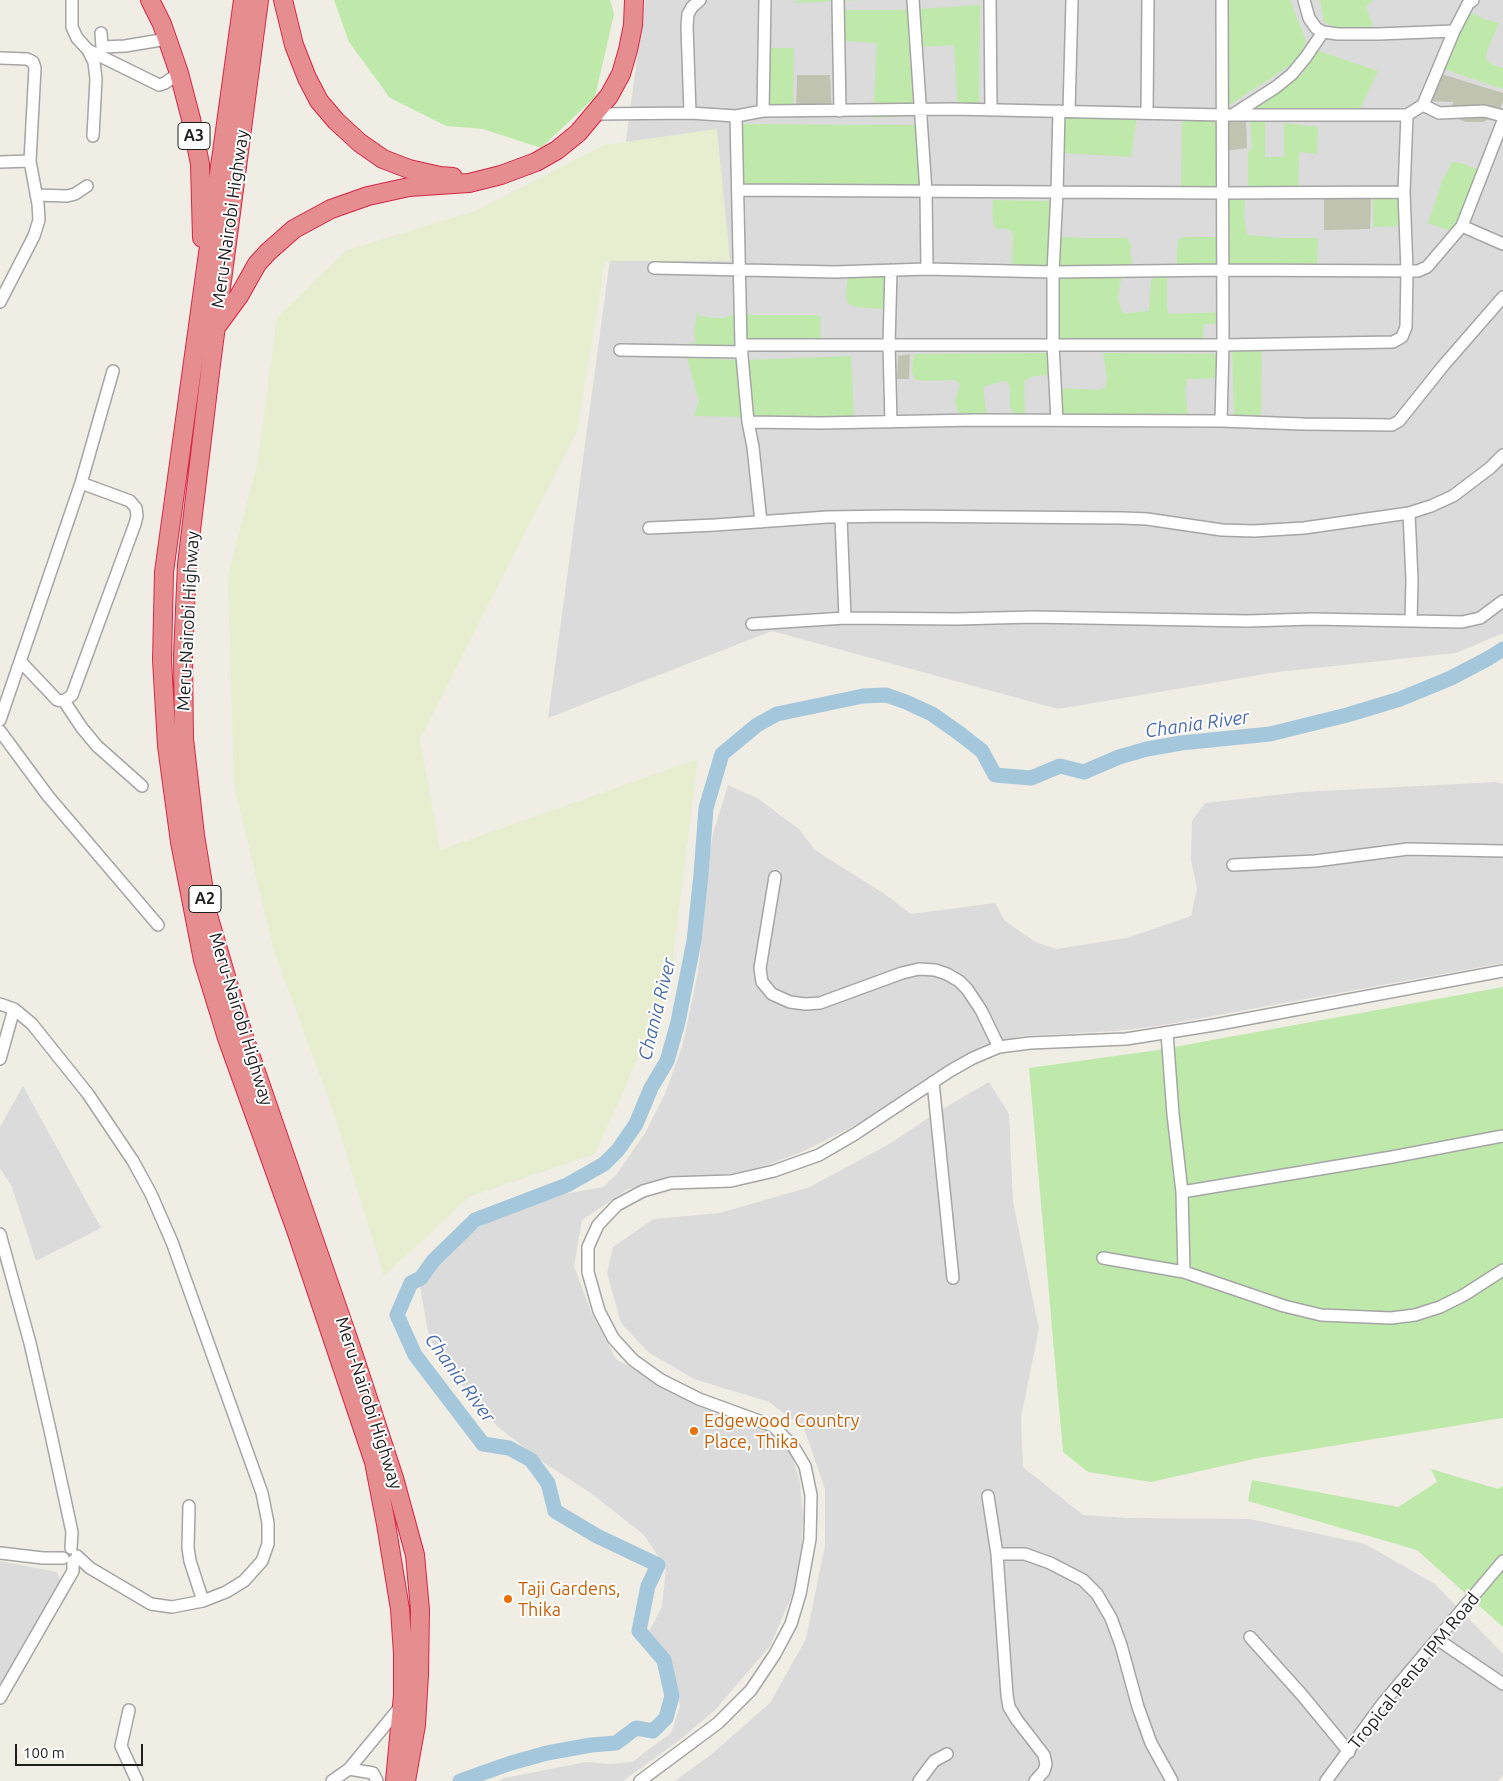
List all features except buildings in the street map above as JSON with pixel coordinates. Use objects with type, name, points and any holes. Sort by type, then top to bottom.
[{"type":"highway","name":"A3","points":[[150,0],[162,24],[179,73],[191,118],[200,164],[200,208],[204,278]]},
{"type":"highway","points":[[230,0],[240,26]]},
{"type":"highway","name":"Meru-Nairobi Highway","points":[[243,0],[164,572],[162,660],[167,746],[180,842],[203,960],[227,1038],[312,1277],[374,1462],[400,1609],[404,1654],[401,1706],[401,1775]]},
{"type":"highway","name":"Meru-Nairobi Highway","points":[[259,0],[187,564],[183,654],[184,739],[195,835],[208,915],[243,1034],[394,1478],[415,1555],[420,1610],[416,1725],[401,1775]]},
{"type":"highway","points":[[283,0],[294,45],[307,78],[319,101],[360,143],[383,159],[409,169],[468,178],[501,175]]},
{"type":"highway","points":[[216,329],[239,296],[257,264],[268,252],[294,229],[331,209],[368,196],[409,187],[469,184],[536,162],[557,150],[578,133],[610,96],[621,74],[633,25],[634,0]]},
{"type":"street","points":[[72,0],[72,27],[77,38],[88,50],[94,62],[96,79],[93,136]]},
{"type":"street","points":[[690,113],[687,65],[688,14],[692,7],[700,0]]},
{"type":"street","points":[[763,111],[765,0]]},
{"type":"street","points":[[838,0],[840,110]]},
{"type":"street","points":[[913,0],[926,192],[927,269]]},
{"type":"street","points":[[990,0],[991,110]]},
{"type":"street","points":[[1057,420],[1053,345],[1053,272],[1057,192],[1072,0]]},
{"type":"street","points":[[1147,113],[1148,0]]},
{"type":"street","points":[[1221,421],[1223,193],[1228,115],[1222,0]]},
{"type":"street","points":[[1304,0],[1309,18],[1316,28],[1323,32],[1378,34],[1454,30]]},
{"type":"street","points":[[596,114],[690,113],[736,116],[763,111],[840,110],[991,110],[1228,115],[1407,114],[1423,105],[1454,30],[1469,1]]},
{"type":"street","points":[[1228,115],[1276,87],[1292,74],[1323,32]]},
{"type":"street","points":[[101,33],[102,47],[125,46],[167,39]]},
{"type":"street","points":[[88,50],[159,84],[165,83],[179,73]]},
{"type":"street","points":[[0,58],[27,59],[33,62],[35,68],[30,161],[39,220],[34,236],[0,302]]},
{"type":"street","points":[[1423,105],[1439,113],[1484,111],[1503,116]]},
{"type":"street","points":[[620,350],[890,345],[1223,345],[1392,342],[1402,337],[1406,327],[1408,271],[1404,192],[1407,114]]},
{"type":"street","points":[[736,116],[742,348],[748,422],[753,447],[761,522]]},
{"type":"street","points":[[654,268],[835,272],[927,269],[1053,272],[1223,270],[1418,271],[1427,267],[1462,226],[1503,120]]},
{"type":"street","points":[[0,162],[30,161]]},
{"type":"street","points":[[36,195],[67,196],[75,194],[87,186]]},
{"type":"street","points":[[738,190],[1223,193],[1404,192]]},
{"type":"street","points":[[1462,226],[1503,244]]},
{"type":"street","points":[[891,270],[891,422]]},
{"type":"street","points":[[748,422],[1057,420],[1385,425],[1396,423],[1503,297]]},
{"type":"street","points":[[0,720],[81,483],[113,371]]},
{"type":"street","points":[[649,528],[841,516],[1123,518],[1254,532],[1304,528],[1409,513],[1453,496],[1490,468],[1503,455]]},
{"type":"street","points":[[21,662],[57,700],[64,701],[72,696],[137,516],[136,508],[130,501],[81,483]]},
{"type":"street","points":[[1409,513],[1412,580],[1411,620]]},
{"type":"street","points":[[841,516],[845,618]]},
{"type":"street","points":[[752,624],[845,618],[956,619],[1033,617],[1247,621],[1411,620],[1445,622],[1472,621],[1485,615],[1503,601]]},
{"type":"street","points":[[64,701],[96,746],[142,786]]},
{"type":"street","points":[[0,731],[48,796],[158,925]]},
{"type":"street","points":[[1233,865],[1315,861],[1408,850],[1503,851]]},
{"type":"street","points":[[775,877],[760,968],[762,982],[772,994],[790,1002],[820,1003],[902,973],[919,969],[935,970],[959,981],[967,989],[981,1010],[999,1048]]},
{"type":"street","points":[[640,1781],[718,1723],[751,1690],[776,1654],[791,1624],[800,1594],[810,1539],[811,1494],[805,1466],[794,1446],[772,1426],[699,1399],[661,1380],[633,1360],[613,1338],[599,1311],[588,1272],[588,1247],[598,1225],[617,1205],[643,1191],[671,1183],[731,1181],[774,1171],[819,1155],[973,1058],[999,1048],[1030,1043],[1126,1039],[1167,1033],[1503,971]]},
{"type":"street","points":[[0,1004],[14,1009],[32,1024],[88,1094],[133,1161],[151,1194],[172,1242],[262,1493],[268,1523],[268,1544],[262,1561],[244,1581],[226,1592],[203,1601],[172,1607],[151,1604],[71,1556],[43,1558],[0,1553]]},
{"type":"street","points":[[0,1059],[14,1009]]},
{"type":"street","points":[[1167,1033],[1173,1114],[1182,1192],[1184,1272]]},
{"type":"street","points":[[933,1082],[953,1278]]},
{"type":"street","points":[[1182,1192],[1392,1157],[1503,1136]]},
{"type":"street","points":[[0,1234],[30,1343],[50,1430],[72,1532],[71,1556],[73,1570],[0,1698]]},
{"type":"street","points":[[1103,1258],[1184,1272],[1284,1306],[1321,1315],[1391,1318],[1415,1316],[1440,1307],[1464,1295],[1503,1270]]},
{"type":"street","points":[[988,1496],[997,1554],[1007,1695],[1009,1707],[1017,1720],[1044,1755],[1046,1764],[1044,1771],[1035,1781]]},
{"type":"street","points":[[189,1506],[188,1548],[190,1561],[203,1601]]},
{"type":"street","points":[[997,1554],[1025,1554],[1050,1563],[1082,1580],[1097,1594],[1111,1618],[1121,1645],[1138,1708],[1151,1743],[1172,1781]]},
{"type":"street","name":"Tropical Penta IPM Road","points":[[1326,1781],[1383,1703],[1503,1561]]},
{"type":"street","points":[[1250,1637],[1302,1695],[1349,1752]]},
{"type":"street","points":[[1436,1639],[1503,1684]]},
{"type":"street","points":[[332,1781],[349,1769],[401,1706]]},
{"type":"street","points":[[129,1710],[121,1746],[137,1781]]},
{"type":"street","points":[[919,1781],[934,1762],[947,1754]]},
{"type":"street","points":[[349,1769],[373,1773],[377,1781]]},
{"type":"shaded area","points":[[645,0],[1503,0],[1503,633],[1456,653],[1277,672],[1058,709],[772,631],[548,718]]},
{"type":"shaded area","points":[[1438,73],[1503,93],[1503,101],[1498,114],[1483,122],[1466,122],[1450,116],[1453,102],[1426,101]]},
{"type":"shaded area","points":[[797,75],[830,75],[832,115],[796,118]]},
{"type":"shaded area","points":[[1223,119],[1246,119],[1247,148],[1224,151]]},
{"type":"shaded area","points":[[717,129],[730,261],[605,261],[577,431],[420,739],[440,850],[698,759],[669,989],[595,1154],[469,1197],[384,1276],[333,1111],[274,951],[234,785],[228,575],[258,461],[277,317],[347,250],[475,211],[604,145]]},
{"type":"shaded area","points":[[1324,197],[1371,197],[1370,229],[1324,230]]},
{"type":"shaded area","points":[[910,354],[909,379],[897,379],[898,356]]},
{"type":"shaded area","points":[[1496,782],[1503,784],[1503,963],[1169,1024],[1118,1031],[1022,1036],[947,1067],[864,1121],[804,1151],[770,1164],[736,1173],[663,1179],[628,1189],[582,1220],[574,1266],[592,1314],[616,1359],[679,1396],[755,1421],[776,1431],[791,1453],[800,1482],[803,1516],[801,1575],[770,1646],[715,1710],[681,1739],[623,1781],[499,1781],[504,1778],[586,1762],[610,1764],[632,1762],[671,1733],[680,1706],[675,1680],[648,1633],[662,1607],[666,1568],[644,1535],[592,1494],[543,1462],[498,1427],[473,1399],[436,1353],[428,1331],[420,1287],[440,1261],[469,1233],[508,1211],[553,1196],[603,1187],[616,1175],[645,1133],[665,1094],[683,1044],[698,972],[703,926],[705,877],[713,834],[728,785],[757,798],[799,829],[815,850],[886,895],[911,914],[995,903],[1005,921],[1035,942],[1056,949],[1127,938],[1191,916],[1197,889],[1191,860],[1192,821],[1205,803],[1301,792]]},
{"type":"shaded area","points":[[989,1082],[1009,1114],[1013,1202],[1039,1329],[1021,1417],[1023,1467],[1083,1515],[1127,1518],[1250,1519],[1365,1544],[1435,1584],[1503,1654],[1503,1775],[1498,1781],[675,1781],[713,1753],[770,1703],[806,1639],[825,1545],[825,1489],[804,1428],[769,1402],[694,1379],[648,1352],[621,1323],[607,1273],[613,1247],[653,1219],[720,1213],[810,1187],[891,1143],[939,1111]]},
{"type":"shaded area","points":[[23,1086],[101,1228],[36,1261],[12,1187],[0,1168],[0,1127]]},
{"type":"shaded area","points":[[0,1561],[57,1572],[62,1585],[0,1687]]},
{"type":"green space","points":[[334,0],[610,0],[614,14],[595,97],[541,148],[483,129],[446,126],[390,98],[349,42]]},
{"type":"green space","points":[[800,0],[864,0],[793,3]]},
{"type":"green space","points":[[1224,0],[1290,0],[1306,41],[1297,61],[1228,106]]},
{"type":"green space","points":[[1320,0],[1373,0],[1366,7],[1372,23],[1372,29],[1342,30],[1324,22]]},
{"type":"green space","points":[[980,5],[979,114],[958,112],[954,45],[919,47],[919,9]]},
{"type":"green space","points":[[841,10],[908,10],[913,116],[873,118],[877,43],[842,41]]},
{"type":"green space","points":[[1468,14],[1475,14],[1483,19],[1499,23],[1487,51],[1486,60],[1493,65],[1503,68],[1503,89],[1443,69],[1457,33]]},
{"type":"green space","points":[[758,48],[794,48],[793,117],[757,117]]},
{"type":"green space","points":[[1313,49],[1378,71],[1355,119],[1236,113],[1302,75]]},
{"type":"green space","points":[[1137,117],[1131,157],[1061,153],[1062,118]]},
{"type":"green space","points":[[1182,117],[1219,117],[1219,193],[1181,193]]},
{"type":"green space","points":[[1250,119],[1265,122],[1265,157],[1284,157],[1284,123],[1318,127],[1317,154],[1299,152],[1298,192],[1248,191],[1248,152],[1252,148]]},
{"type":"green space","points":[[733,124],[915,125],[920,193],[736,188]]},
{"type":"green space","points":[[1452,162],[1477,169],[1464,207],[1451,231],[1428,223],[1442,181]]},
{"type":"green space","points":[[1401,197],[1399,226],[1373,227],[1373,198]]},
{"type":"green space","points":[[1224,198],[1245,198],[1244,216],[1247,235],[1282,238],[1318,238],[1317,268],[1225,268]]},
{"type":"green space","points":[[993,200],[1053,201],[1049,271],[1012,270],[1013,235],[1011,231],[998,229],[994,226]]},
{"type":"green space","points":[[1222,237],[1222,269],[1176,268],[1178,241],[1180,238]]},
{"type":"green space","points":[[1055,238],[1127,238],[1131,245],[1131,271],[1054,272]]},
{"type":"green space","points":[[1163,274],[1167,277],[1167,307],[1169,314],[1225,312],[1226,324],[1204,324],[1202,345],[1054,347],[1054,276],[1122,277],[1118,299],[1122,312],[1127,313],[1149,311],[1151,280],[1157,275]]},
{"type":"green space","points":[[885,275],[883,309],[855,307],[847,302],[848,277]]},
{"type":"green space","points":[[742,311],[753,315],[817,315],[821,318],[822,352],[744,352]]},
{"type":"green space","points":[[697,312],[700,316],[713,318],[724,318],[737,313],[739,352],[668,345],[696,343],[694,334]]},
{"type":"green space","points":[[1262,350],[1261,418],[1234,418],[1232,351]]},
{"type":"green space","points":[[1048,353],[1050,375],[1034,376],[1024,381],[1025,415],[1013,416],[1010,406],[1008,382],[1003,381],[983,387],[987,417],[959,416],[955,402],[960,384],[955,380],[921,381],[915,379],[912,372],[915,354]]},
{"type":"green space","points":[[1103,353],[1224,354],[1218,378],[1187,379],[1185,389],[1188,415],[1062,415],[1061,392],[1065,388],[1098,390],[1105,388],[1107,378]]},
{"type":"green space","points":[[851,356],[854,417],[752,416],[746,360]]},
{"type":"green space","points":[[687,358],[739,360],[745,417],[694,416],[699,401]]},
{"type":"green space","points":[[1503,987],[1503,1418],[1258,1458],[1151,1482],[1088,1472],[1063,1452],[1029,1068],[1158,1050]]},
{"type":"green space","points":[[1431,1469],[1498,1489],[1503,1486],[1503,1627],[1417,1550],[1248,1501],[1252,1480],[1398,1507],[1437,1482]]},
{"type":"waterway","name":"Chania River","points":[[460,1781],[511,1763],[547,1753],[591,1745],[616,1743],[636,1728],[653,1731],[666,1718],[672,1696],[664,1660],[639,1631],[648,1586],[658,1565],[597,1536],[555,1511],[548,1483],[531,1460],[509,1448],[483,1444],[415,1355],[397,1315],[411,1283],[421,1278],[433,1261],[475,1220],[567,1185],[604,1164],[618,1150],[636,1124],[651,1088],[667,1061],[678,1022],[694,941],[706,808],[722,754],[757,725],[777,714],[863,696],[886,695],[932,714],[959,733],[982,751],[995,775],[1031,778],[1060,766],[1084,772],[1119,757],[1147,749],[1181,743],[1270,734],[1347,715],[1400,699],[1451,678],[1503,649]]},
{"type":"place","name":"Edgewood Country Place, Thika","points":[[694,1431]]},
{"type":"place","name":"Taji Gardens, Thika","points":[[508,1599]]}]
